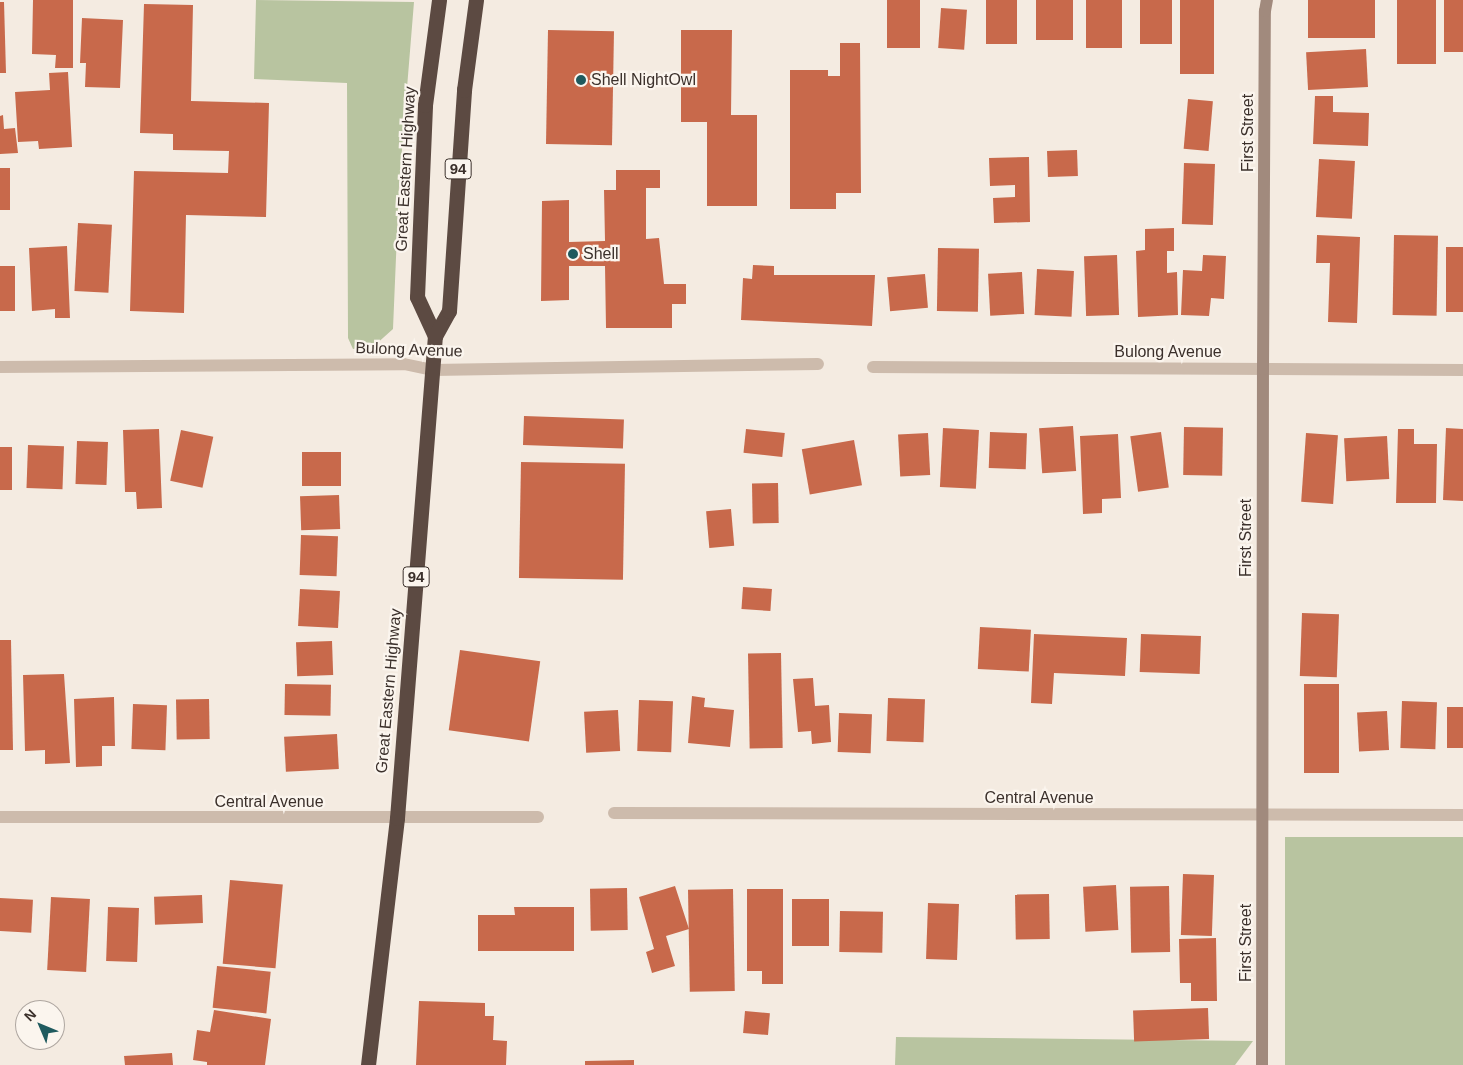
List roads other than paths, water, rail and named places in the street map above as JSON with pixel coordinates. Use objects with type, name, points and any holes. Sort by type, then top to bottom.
[{"type":"highway","name":"Great Eastern Highway","points":[[435,336],[418,297],[425,105],[439,0]]},
{"type":"highway","name":"Great Eastern Highway","points":[[367,1065],[396,818],[435,336],[449,311],[464,90],[476,0]]},
{"type":"street","name":"First Street","points":[[1262,1065],[1265,4]]},
{"type":"street","name":"Bulong Avenue","points":[[0,367],[404,364],[433,370],[818,364]]},
{"type":"street","name":"Bulong Avenue","points":[[873,367],[1463,370]]},
{"type":"street","name":"Central Avenue","points":[[614,813],[1463,815]]},
{"type":"street","name":"Central Avenue","points":[[0,817],[324,819],[370,815],[396,818],[538,818]]},
{"type":"place","name":"Shell NightOwl","points":[[581,80]]},
{"type":"place","name":"Shell","points":[[573,254]]}]
